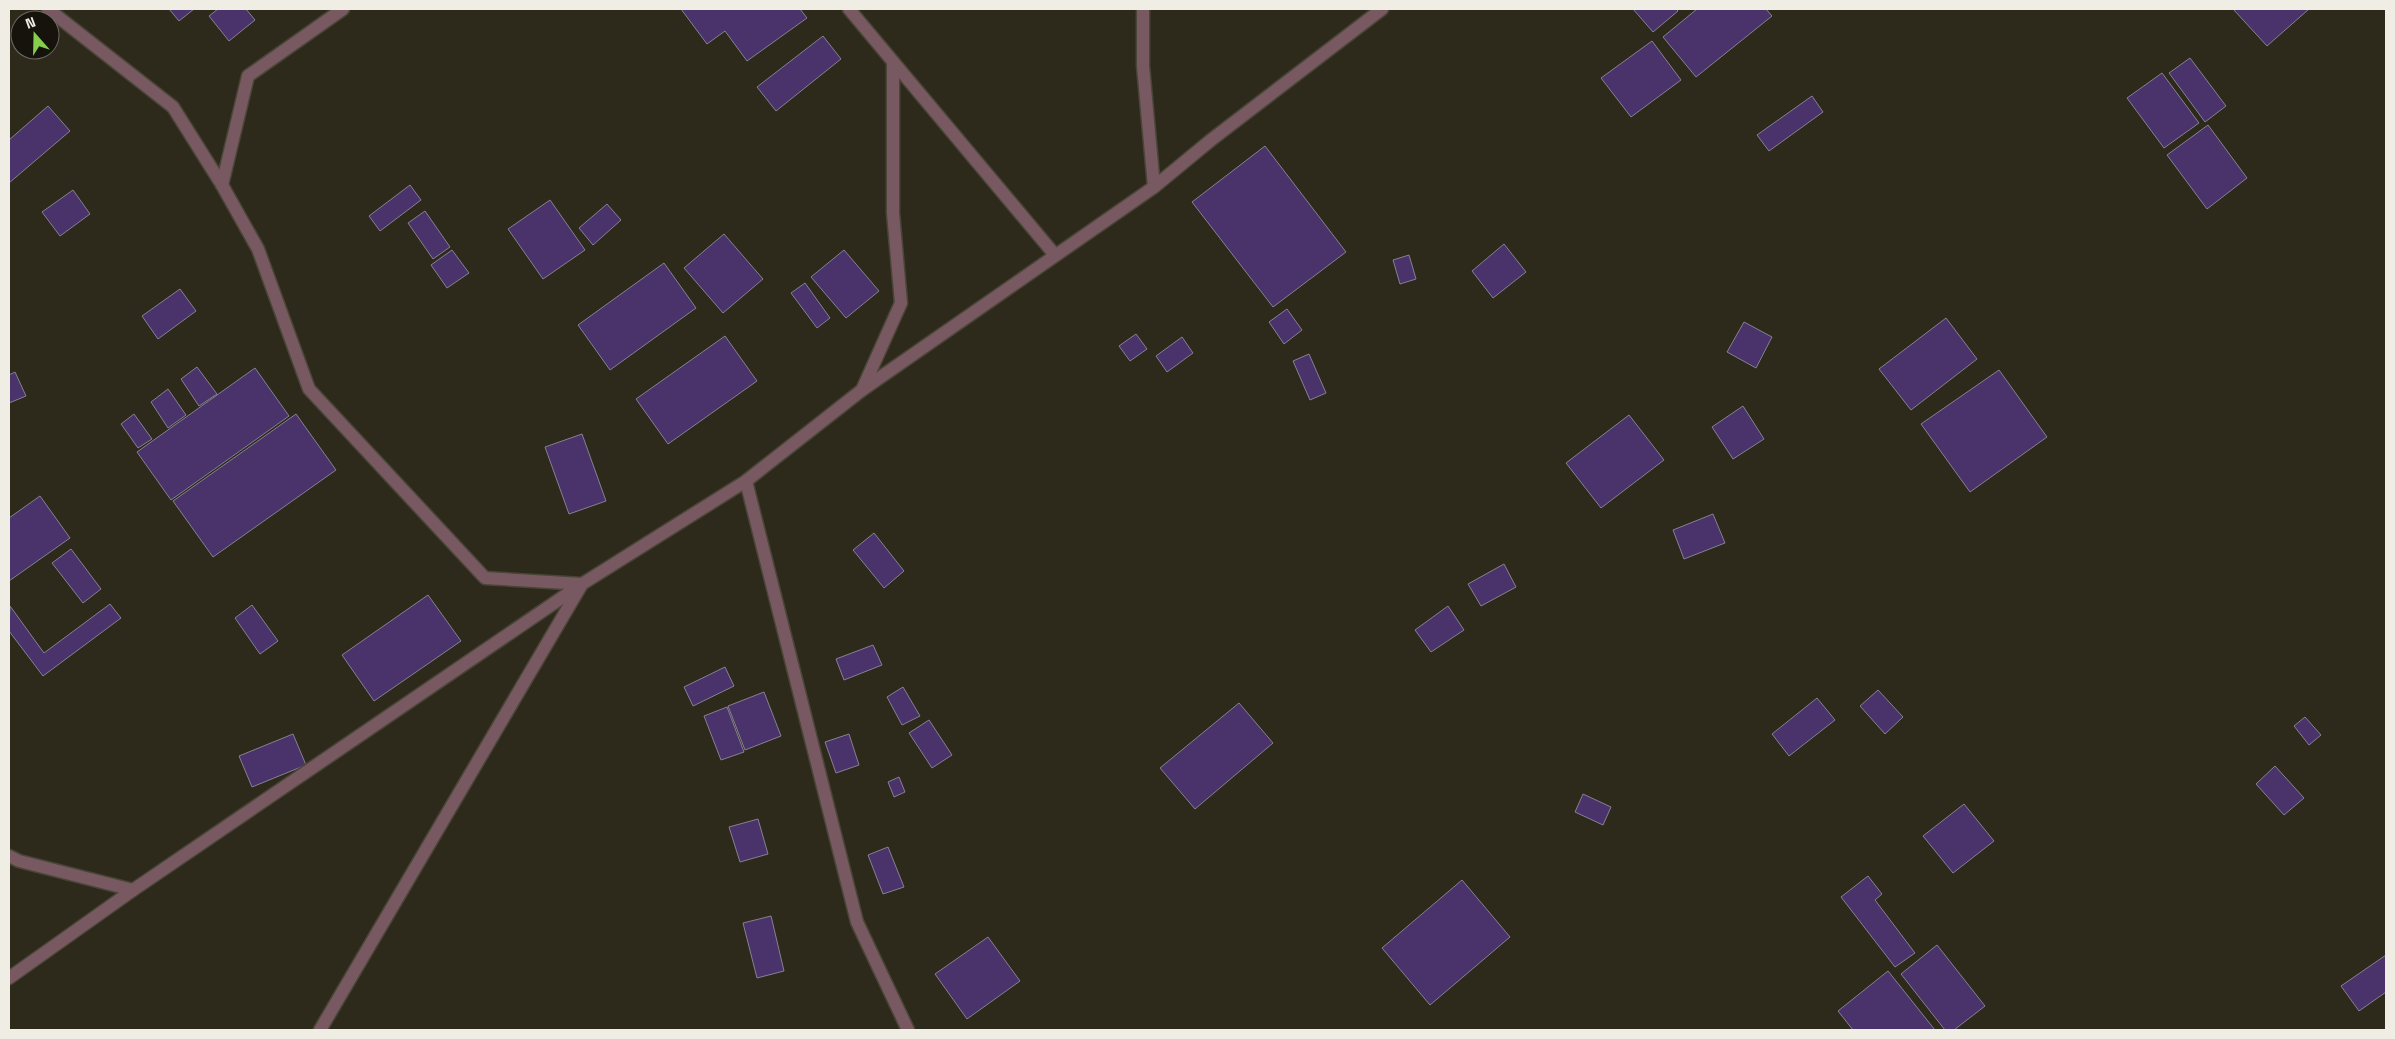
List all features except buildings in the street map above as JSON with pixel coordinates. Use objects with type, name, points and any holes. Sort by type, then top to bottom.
[{"type":"street","points":[[48,9],[173,107],[222,185],[258,249],[309,389],[485,578],[582,584]]},
{"type":"street","points":[[222,185],[248,76],[343,9]]},
{"type":"street","points":[[849,9],[1055,255]]},
{"type":"street","points":[[1143,9],[1143,66],[1154,187]]},
{"type":"street","points":[[9,978],[133,890],[582,584],[746,481],[862,390],[1154,187],[1211,140],[1382,9]]},
{"type":"street","points":[[862,390],[901,303],[893,213],[893,62]]},
{"type":"street","points":[[746,481],[857,922],[908,1030]]},
{"type":"street","points":[[320,1030],[582,584]]},
{"type":"street","points":[[9,856],[19,861],[133,890]]}]
